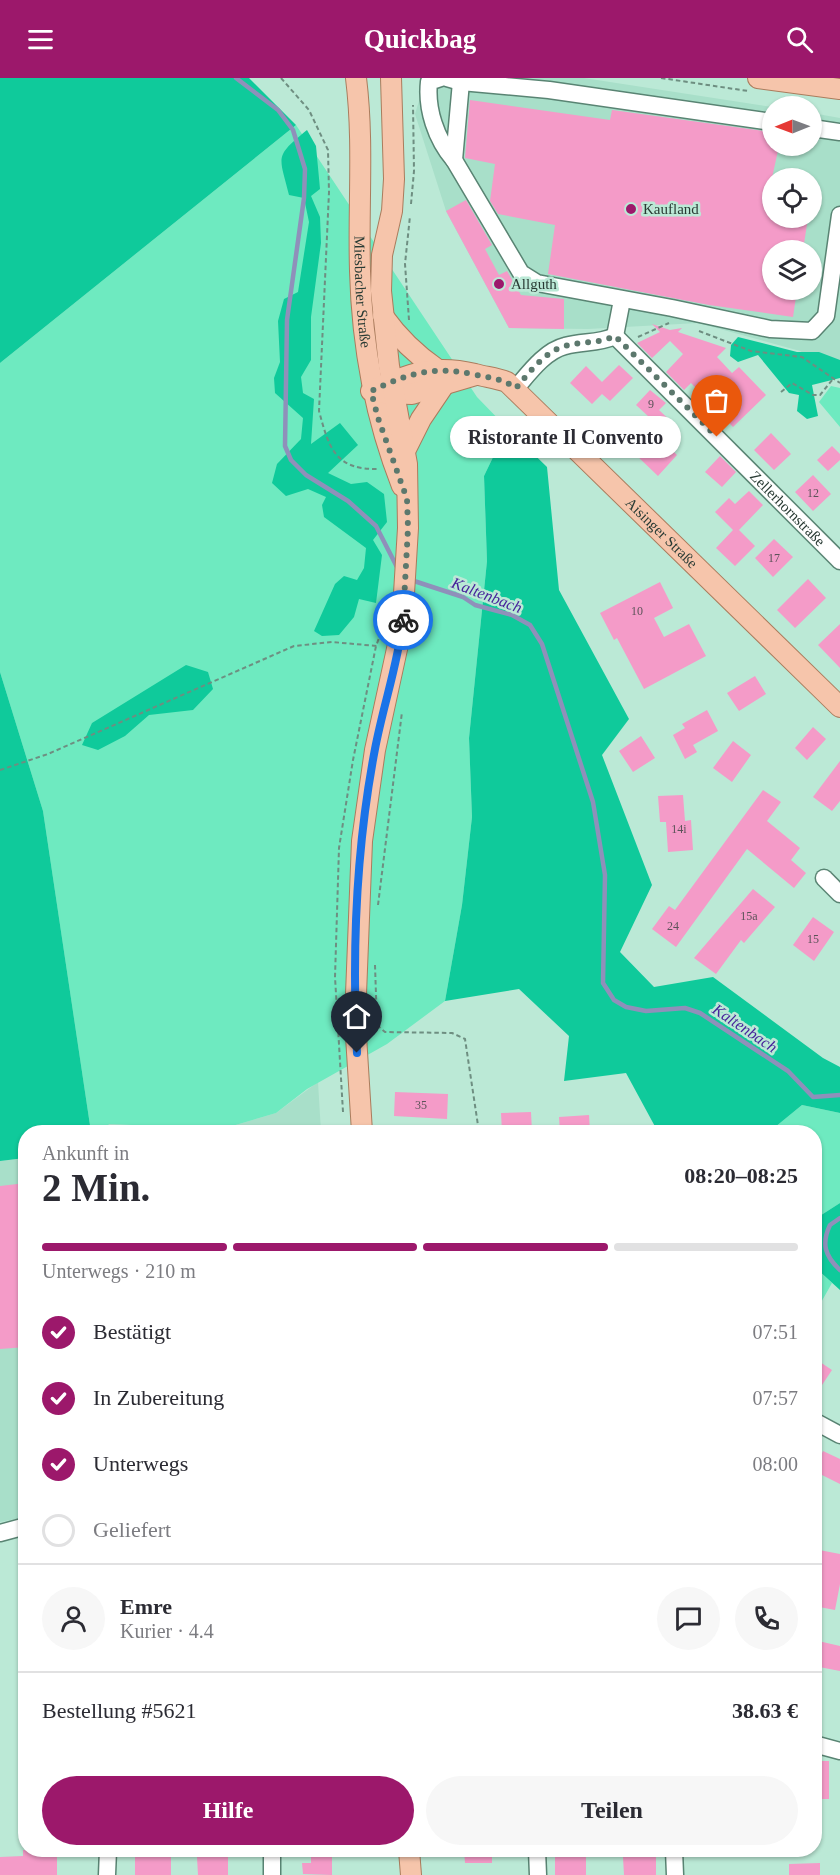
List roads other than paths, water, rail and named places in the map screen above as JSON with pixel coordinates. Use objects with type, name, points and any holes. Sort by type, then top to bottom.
[{"type":"main road","points":[[758,78],[840,88]]},
{"type":"main road","name":"Miesbacher Straße","points":[[362,1125],[356,1020],[362,841],[375,750],[402,626],[408,528],[405,451],[382,313],[382,255],[392,211],[394,179],[392,80]]},
{"type":"main road","name":"Miesbacher Straße","points":[[354,82],[360,124],[361,290],[371,391],[378,418],[407,499]]},
{"type":"main road","points":[[382,313],[403,340],[441,377],[405,451]]},
{"type":"main road","name":"Aisinger Straße","points":[[371,391],[393,388],[412,394],[441,377],[476,375],[499,379],[516,388],[840,707]]},
{"type":"main road","points":[[410,1857],[411,1875]]},
{"type":"street","points":[[441,78],[429,82],[427,101],[444,148],[454,160],[521,273],[537,283],[770,329],[812,331],[826,316],[840,215]]},
{"type":"street","points":[[454,160],[454,80],[549,90],[762,121]]},
{"type":"street","points":[[822,129],[840,132]]},
{"type":"street","points":[[516,388],[548,354],[562,346],[620,340],[622,300]]},
{"type":"street","name":"Zellerhornstraße","points":[[620,340],[840,561]]},
{"type":"street","points":[[824,878],[840,894]]},
{"type":"street","points":[[822,1425],[840,1435]]},
{"type":"street","points":[[0,1533],[18,1528]]},
{"type":"street","points":[[822,1746],[840,1751]]},
{"type":"street","points":[[107,1875],[108,1857]]},
{"type":"street","points":[[272,1857],[272,1875]]},
{"type":"street","points":[[537,1857],[538,1875]]},
{"type":"street","points":[[674,1857],[675,1875]]},
{"type":"waterway","name":"Kaltenbach","points":[[236,78],[278,110],[293,130],[305,169],[304,198],[287,320],[285,446],[291,460],[306,475],[348,501],[376,526],[398,569]]},
{"type":"waterway","name":"Kaltenbach","points":[[411,580],[463,597],[475,605],[512,615],[530,625],[542,644],[593,802],[605,875],[603,983],[614,1000],[626,1007],[646,1011],[685,1008],[700,1013],[788,1071],[813,1097],[840,1095]]},
{"type":"waterway","name":"Kaltenbach","points":[[840,1218],[830,1225],[825,1244],[828,1255],[840,1270]]},
{"type":"place","name":"Kaufland","points":[[631,209]]},
{"type":"place","name":"Allguth","points":[[499,284]]},
{"type":"place","name":"Ristorante Il Convento","points":[[717,437]]}]
